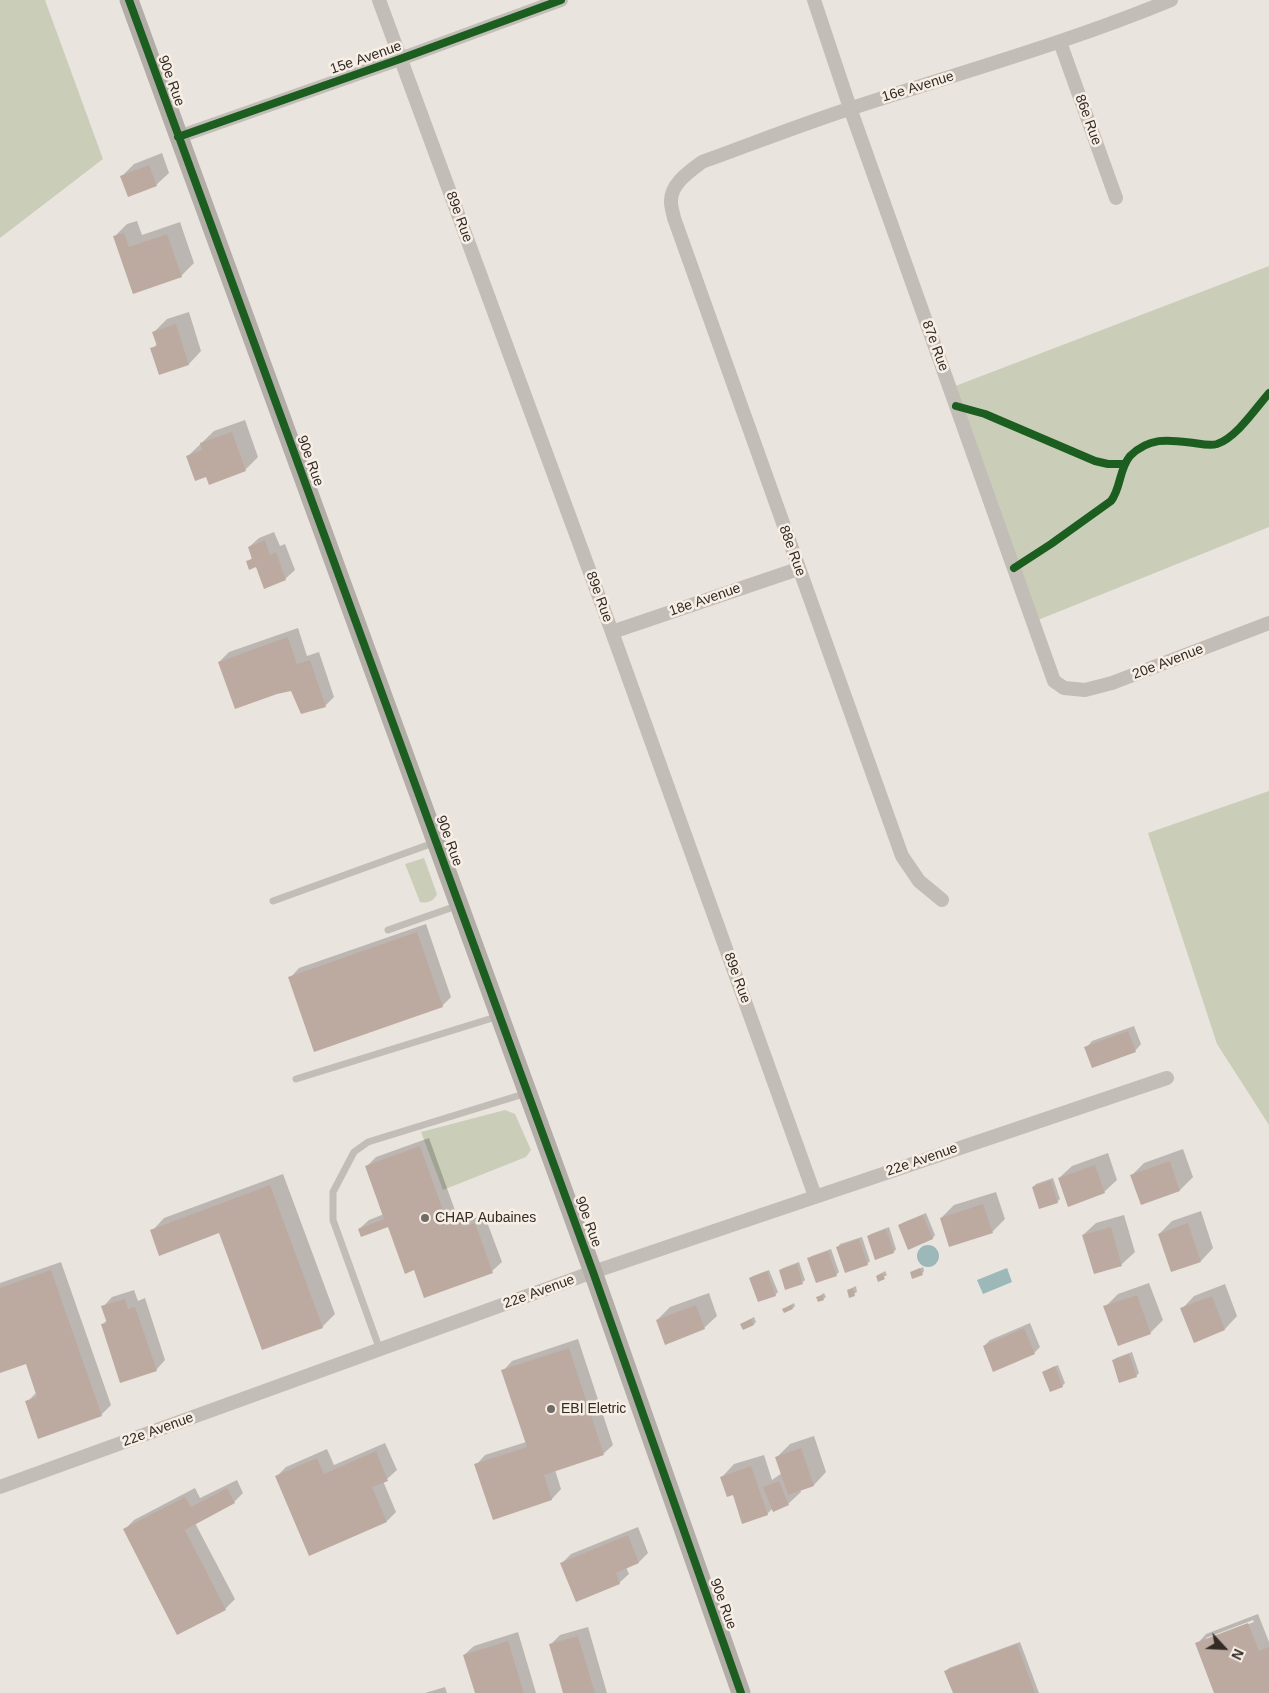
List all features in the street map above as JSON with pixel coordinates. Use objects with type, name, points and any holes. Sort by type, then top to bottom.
[{"type":"street","name":"90e Rue","points":[[129,0],[593,1272],[741,1693]]},
{"type":"street","name":"89e Rue","points":[[379,0],[612,632],[815,1196]]},
{"type":"street","name":"15e Avenue","points":[[178,137],[561,0]]},
{"type":"street","name":"87e Rue","points":[[814,0],[850,108],[1054,681],[1064,688]]},
{"type":"street","name":"16e Avenue","points":[[674,188],[686,174],[702,162],[850,108],[1060,42],[1171,0]]},
{"type":"street","name":"86e Rue","points":[[1060,42],[1116,198]]},
{"type":"street","name":"88e Rue","points":[[674,188],[670,201],[674,218],[902,856],[919,881],[942,900]]},
{"type":"street","name":"18e Avenue","points":[[612,632],[798,569]]},
{"type":"street","name":"20e Avenue","points":[[1064,688],[1085,690],[1112,683],[1269,623]]},
{"type":"street","name":"22e Avenue","points":[[0,1487],[593,1272],[1166,1078]]},
{"type":"lane","points":[[272,901],[436,842]]},
{"type":"lane","points":[[388,930],[459,905]]},
{"type":"lane","points":[[296,1079],[499,1016]]},
{"type":"lane","points":[[380,1350],[333,1220],[333,1192],[345,1166],[354,1152],[368,1142],[528,1093]]},
{"type":"green space","points":[[0,0],[45,0],[103,159],[0,238]]},
{"type":"green space","points":[[1269,266],[1269,527],[1033,622],[950,388]]},
{"type":"green space","points":[[1269,791],[1269,1125],[1217,1044],[1148,833]]},
{"type":"green space","points":[[424,858],[437,894],[432,900],[425,903],[420,902],[405,864]]},
{"type":"green space","points":[[505,1110],[515,1114],[531,1150],[526,1157],[443,1190],[421,1132]]},
{"type":"water","points":[[928,1245],[938,1252],[939,1256],[932,1266],[928,1267],[918,1260],[917,1256],[924,1246]]},
{"type":"water","points":[[1007,1268],[1012,1282],[983,1294],[977,1280]]},
{"type":"building","points":[[149,165],[157,186],[128,197],[120,176]]},
{"type":"building","points":[[124,233],[129,247],[167,234],[182,277],[133,294],[113,236]]},
{"type":"building","points":[[176,324],[189,365],[159,375],[150,348],[157,346],[152,332]]},
{"type":"building","points":[[232,432],[246,471],[209,485],[206,477],[195,481],[186,456],[202,450],[200,443]]},
{"type":"building","points":[[265,540],[270,555],[276,552],[286,580],[264,589],[256,567],[249,570],[246,561],[252,559],[248,547]]},
{"type":"building","points":[[288,637],[297,664],[310,660],[326,707],[301,714],[291,691],[235,709],[218,662]]},
{"type":"building","points":[[417,932],[443,1007],[314,1052],[288,977]]},
{"type":"building","points":[[1128,1031],[1136,1052],[1092,1068],[1084,1047]]},
{"type":"building","points":[[420,1146],[448,1224],[461,1220],[463,1227],[475,1223],[493,1273],[424,1298],[414,1270],[405,1274],[388,1227],[361,1237],[358,1229],[384,1219],[365,1166]]},
{"type":"building","points":[[1170,1161],[1180,1191],[1141,1205],[1130,1175]]},
{"type":"building","points":[[1095,1165],[1105,1193],[1068,1207],[1058,1178]]},
{"type":"building","points":[[1051,1180],[1058,1203],[1039,1209],[1032,1187]]},
{"type":"building","points":[[270,1185],[323,1328],[262,1350],[219,1233],[159,1256],[150,1230]]},
{"type":"building","points":[[983,1204],[993,1233],[949,1247],[940,1218]]},
{"type":"building","points":[[923,1215],[933,1239],[908,1250],[898,1225]]},
{"type":"building","points":[[1188,1223],[1201,1262],[1171,1272],[1158,1234]]},
{"type":"building","points":[[1111,1227],[1122,1266],[1094,1274],[1082,1235]]},
{"type":"building","points":[[886,1229],[894,1253],[875,1260],[867,1236]]},
{"type":"building","points":[[859,1239],[868,1265],[845,1273],[836,1247]]},
{"type":"building","points":[[828,1251],[837,1276],[816,1283],[807,1258]]},
{"type":"building","points":[[797,1264],[803,1284],[785,1290],[779,1270]]},
{"type":"building","points":[[920,1268],[923,1275],[912,1279],[910,1272]]},
{"type":"building","points":[[51,1270],[102,1416],[38,1439],[25,1401],[37,1397],[26,1364],[0,1373],[0,1288]]},
{"type":"building","points":[[767,1271],[776,1296],[758,1302],[749,1278]]},
{"type":"building","points":[[882,1273],[885,1279],[878,1282],[876,1276]]},
{"type":"building","points":[[853,1288],[855,1296],[849,1298],[847,1290]]},
{"type":"building","points":[[822,1295],[824,1300],[818,1302],[816,1297]]},
{"type":"building","points":[[1137,1295],[1151,1334],[1118,1346],[1103,1306]]},
{"type":"building","points":[[1212,1296],[1225,1330],[1194,1343],[1180,1308]]},
{"type":"building","points":[[125,1299],[128,1309],[135,1307],[157,1371],[120,1383],[101,1324],[107,1323],[101,1306]]},
{"type":"building","points":[[696,1305],[705,1329],[665,1345],[656,1320]]},
{"type":"building","points":[[791,1305],[793,1309],[784,1313],[782,1309]]},
{"type":"building","points":[[751,1319],[754,1325],[743,1330],[740,1324]]},
{"type":"building","points":[[1024,1328],[1035,1354],[993,1372],[983,1346]]},
{"type":"building","name":"EBI Eletric","points":[[569,1348],[604,1455],[544,1475],[552,1500],[493,1520],[474,1464],[527,1447],[501,1370]]},
{"type":"building","points":[[1129,1354],[1137,1377],[1119,1383],[1112,1360]]},
{"type":"building","points":[[1055,1366],[1063,1387],[1050,1392],[1042,1372]]},
{"type":"building","points":[[801,1448],[814,1486],[788,1495],[775,1457]]},
{"type":"building","points":[[376,1451],[388,1481],[372,1487],[387,1522],[309,1556],[275,1476],[317,1458],[324,1474]]},
{"type":"building","points":[[751,1466],[768,1515],[742,1524],[733,1495],[727,1497],[720,1477]]},
{"type":"building","points":[[779,1481],[789,1505],[773,1512],[763,1487]]},
{"type":"building","points":[[227,1488],[235,1503],[185,1530],[226,1610],[177,1635],[123,1529],[185,1497],[191,1507]]},
{"type":"building","points":[[628,1535],[639,1563],[616,1573],[620,1584],[576,1602],[560,1563]]},
{"type":"building","points":[[1248,1623],[1259,1651],[1269,1647],[1269,1693],[1214,1693],[1195,1643]]},
{"type":"building","points":[[578,1636],[595,1693],[563,1693],[549,1644]]},
{"type":"building","points":[[508,1641],[524,1693],[475,1693],[463,1655]]},
{"type":"building","points":[[1017,1644],[1035,1693],[953,1693],[944,1671]]},
{"type":"cycle path","points":[[129,0],[593,1272],[741,1693]]},
{"type":"cycle path","points":[[178,137],[561,0]]},
{"type":"cycle path","points":[[1014,568],[1111,501],[1117,490],[1126,461],[1145,445],[1160,441],[1217,444],[1231,436],[1269,393]]},
{"type":"cycle path","points":[[956,406],[985,414],[1095,461],[1108,464],[1124,464]]},
{"type":"place","name":"CHAP Aubaines","points":[[425,1218]]},
{"type":"place","name":"EBI Eletric","points":[[551,1409]]}]
